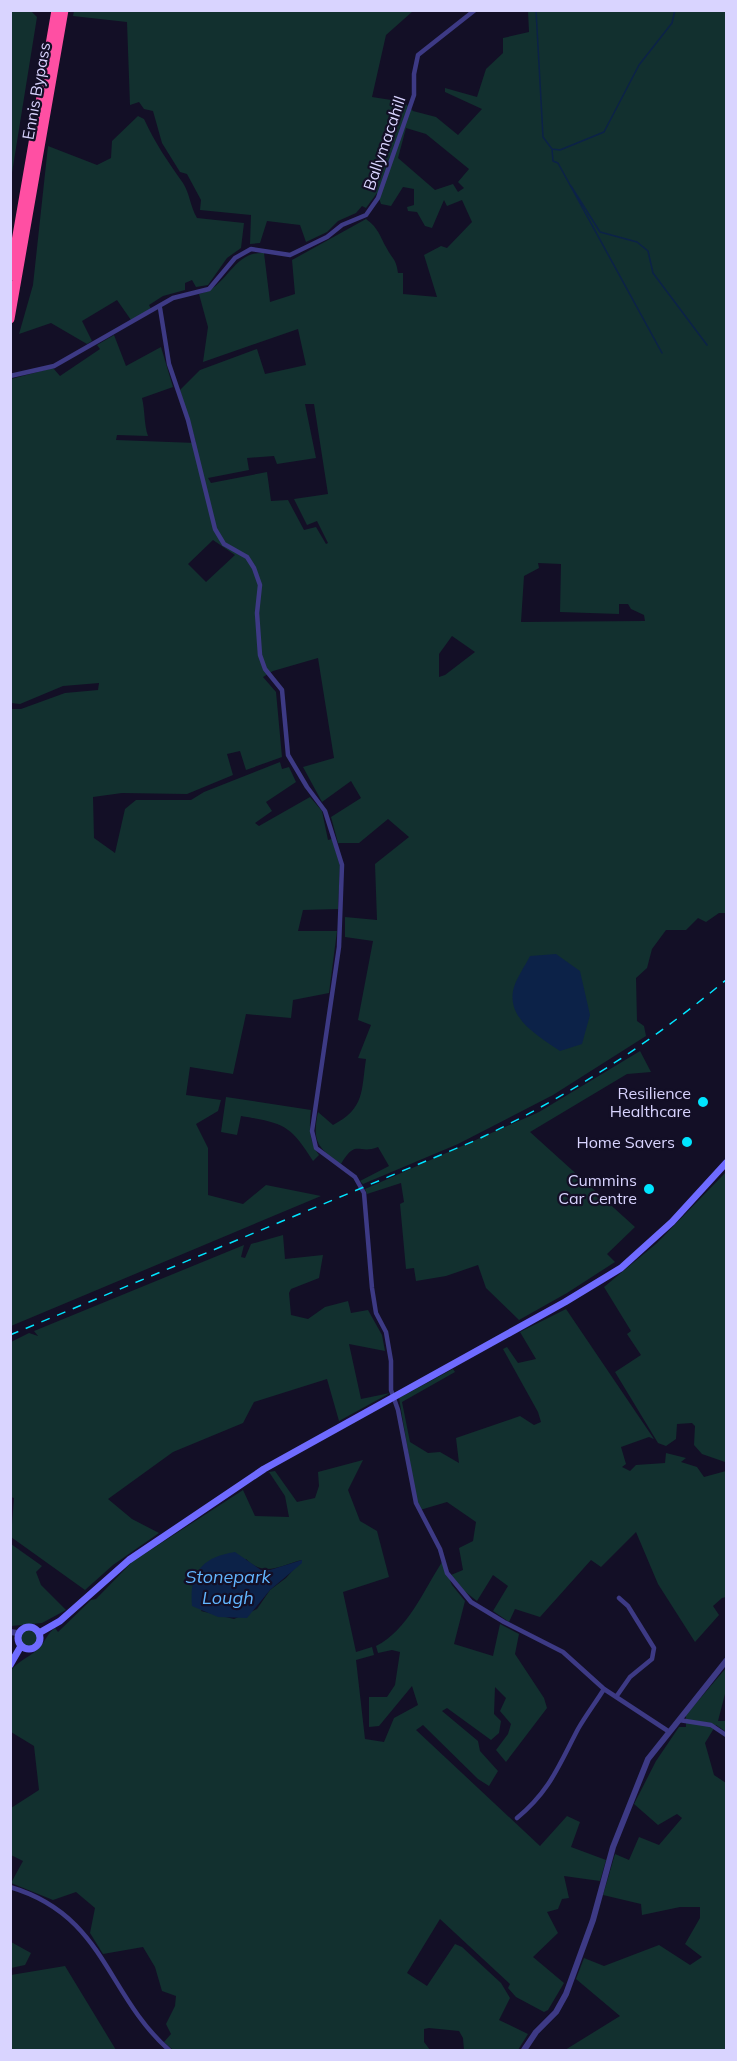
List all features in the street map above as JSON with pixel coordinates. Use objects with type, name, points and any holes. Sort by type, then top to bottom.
[{"type":"highway","name":"Ennis Bypass","points":[[10,276],[56,10]]},
{"type":"highway","name":"Ennis Bypass","points":[[10,319],[64,10]]},
{"type":"main road","points":[[39,1633],[60,1621],[129,1560],[275,1463],[565,1302],[621,1268],[672,1222],[726,1163]]},
{"type":"main road","points":[[21,1646],[14,1633],[28,1627],[39,1633]]},
{"type":"main road","points":[[21,1646],[34,1647],[39,1641],[39,1633]]},
{"type":"main road","points":[[10,1665],[21,1646]]},
{"type":"street","name":"Ballymacahill","points":[[10,376],[54,366],[160,308],[173,298],[209,289],[235,258],[251,249],[290,255],[327,237],[342,225],[366,215],[378,198],[414,95],[414,74],[418,55],[475,10]]},
{"type":"street","points":[[160,308],[169,364],[188,420],[215,529],[224,544],[247,557],[260,585],[257,613],[260,655],[265,669],[282,690],[288,754],[307,787],[325,811],[342,865],[338,956],[312,1131],[316,1148],[355,1177],[364,1193],[376,1313],[386,1332],[393,1397],[416,1503],[440,1549],[447,1574],[454,1585],[471,1602],[563,1652],[604,1689],[668,1731]]},
{"type":"street","points":[[616,1697],[630,1677],[652,1659],[654,1648],[628,1606],[619,1598]]},
{"type":"street","points":[[524,2050],[536,2032],[556,2012],[566,1994],[593,1920],[613,1847],[648,1759],[726,1660]]},
{"type":"street","points":[[517,1818],[535,1803],[555,1778],[579,1727],[604,1689]]},
{"type":"street","points":[[679,1720],[711,1725],[726,1735]]},
{"type":"street","points":[[10,1887],[33,1894],[56,1906],[89,1937],[137,2013],[169,2050]]},
{"type":"green space","points":[[11,10],[31,11],[37,17],[11,179]]},
{"type":"green space","points":[[74,11],[413,11],[386,35],[372,97],[404,102],[413,111],[436,117],[458,135],[482,109],[445,92],[445,88],[477,97],[486,69],[503,53],[503,38],[529,32],[528,11],[726,11],[726,913],[719,913],[706,922],[698,918],[686,930],[666,930],[652,949],[647,968],[636,978],[637,1021],[644,1026],[646,1036],[553,1095],[458,1144],[363,1184],[360,1181],[389,1166],[378,1147],[354,1149],[341,1164],[326,1153],[318,1143],[316,1122],[318,1112],[333,1125],[343,1119],[356,1105],[362,1090],[366,1059],[358,1058],[371,1025],[358,1020],[373,941],[345,937],[345,917],[377,920],[375,864],[409,837],[388,819],[359,843],[338,843],[331,817],[361,798],[351,781],[322,802],[303,767],[334,758],[318,658],[273,671],[263,677],[276,692],[282,757],[246,770],[240,751],[227,754],[233,775],[187,794],[122,793],[93,797],[94,838],[115,853],[125,809],[136,800],[191,800],[204,792],[280,762],[282,769],[289,767],[296,782],[266,802],[272,811],[255,823],[259,826],[310,797],[322,811],[328,840],[332,839],[340,866],[338,909],[303,910],[298,931],[337,931],[329,993],[293,1000],[291,1018],[246,1014],[233,1074],[190,1067],[186,1095],[221,1100],[218,1111],[196,1124],[208,1148],[208,1195],[243,1204],[266,1185],[321,1196],[11,1326],[11,709],[21,709],[65,693],[98,690],[99,683],[63,686],[20,704],[11,703],[11,379],[53,368],[60,376],[100,349],[97,345],[114,335],[126,366],[161,347],[173,387],[142,398],[148,436],[117,435],[116,440],[196,443],[180,390],[200,370],[257,349],[265,374],[306,365],[298,329],[203,362],[208,327],[199,294],[217,285],[244,258],[264,253],[270,302],[295,294],[292,260],[366,219],[378,232],[395,261],[398,273],[403,273],[403,294],[437,297],[424,255],[441,246],[447,248],[472,222],[462,200],[447,206],[444,200],[432,228],[425,226],[417,212],[408,211],[407,207],[414,205],[414,189],[403,187],[391,206],[381,204],[377,193],[366,208],[362,206],[356,213],[338,221],[327,232],[306,242],[300,225],[267,221],[260,243],[250,244],[251,215],[200,210],[201,200],[187,174],[180,172],[162,143],[153,111],[144,109],[139,102],[130,105],[127,22],[73,16]],"holes":[[[406,128],[426,134],[469,169],[458,182],[464,188],[458,192],[453,184],[435,190],[398,158]],[[305,404],[314,404],[328,494],[294,499],[307,525],[317,521],[328,543],[326,544],[316,527],[304,530],[288,500],[271,501],[267,472],[211,483],[208,478],[249,470],[247,458],[274,456],[277,464],[316,458]],[[213,540],[235,555],[206,582],[188,564]],[[538,563],[561,564],[560,612],[619,614],[619,604],[628,604],[631,609],[644,615],[645,621],[521,622],[524,576],[539,568]],[[452,636],[475,652],[439,677],[439,654]]]},
{"type":"green space","points":[[138,116],[144,119],[162,152],[183,183],[197,218],[244,223],[241,248],[227,258],[208,285],[196,287],[192,280],[185,283],[185,290],[163,296],[149,305],[151,309],[131,320],[117,300],[82,321],[92,341],[87,344],[51,323],[19,334],[33,285],[48,146],[97,165],[111,158],[112,141]]},
{"type":"green space","points":[[640,1051],[651,1072],[627,1074],[530,1132],[635,1227],[607,1254],[615,1262],[519,1320],[486,1288],[478,1265],[446,1276],[416,1281],[414,1268],[406,1269],[400,1204],[404,1202],[401,1183],[367,1194],[365,1189],[539,1112]]},
{"type":"green space","points":[[226,1097],[311,1110],[311,1134],[313,1145],[319,1155],[313,1161],[291,1132],[267,1121],[241,1116],[237,1135],[221,1132]]},
{"type":"green space","points":[[726,1172],[725,1462],[702,1454],[694,1445],[695,1426],[692,1423],[677,1424],[676,1439],[666,1446],[658,1443],[615,1372],[641,1355],[627,1334],[631,1331],[604,1287],[657,1243]]},
{"type":"green space","points":[[283,1235],[285,1259],[323,1255],[319,1278],[291,1289],[289,1293],[291,1315],[308,1319],[325,1307],[348,1301],[351,1313],[368,1310],[382,1335],[385,1351],[349,1344],[361,1399],[390,1393],[339,1421],[327,1379],[254,1402],[243,1423],[173,1452],[108,1499],[132,1519],[159,1533],[113,1565],[85,1590],[11,1537],[14,1498],[11,1497],[11,1342],[29,1333],[38,1336],[34,1331],[244,1245],[241,1257],[245,1258],[251,1244]]},
{"type":"green space","points":[[566,1309],[654,1439],[649,1437],[621,1447],[626,1464],[622,1467],[630,1471],[636,1465],[665,1463],[666,1453],[686,1458],[681,1462],[697,1467],[704,1477],[726,1471],[726,1597],[713,1606],[719,1615],[695,1642],[658,1584],[636,1532],[601,1567],[591,1560],[540,1617],[515,1609],[509,1622],[493,1611],[508,1586],[493,1575],[477,1601],[463,1590],[451,1575],[463,1570],[459,1548],[473,1541],[476,1522],[447,1502],[420,1510],[417,1504],[399,1398],[453,1369],[455,1372],[402,1402],[410,1442],[428,1453],[440,1452],[459,1463],[456,1438],[520,1416],[534,1425],[541,1422],[538,1412],[503,1349],[507,1347],[518,1363],[536,1359],[520,1332]]},
{"type":"green space","points":[[363,1460],[348,1490],[360,1521],[377,1531],[389,1577],[343,1592],[356,1652],[372,1647],[374,1655],[356,1660],[365,1739],[384,1742],[394,1718],[418,1705],[412,1686],[379,1726],[369,1727],[369,1697],[387,1697],[395,1685],[400,1652],[392,1650],[378,1653],[376,1646],[387,1639],[406,1620],[442,1562],[452,1585],[465,1601],[454,1644],[493,1656],[500,1624],[519,1634],[515,1654],[544,1698],[547,1708],[506,1762],[496,1750],[508,1734],[511,1724],[500,1711],[506,1698],[495,1687],[494,1714],[501,1721],[499,1733],[491,1740],[447,1708],[442,1711],[478,1741],[480,1751],[498,1771],[489,1786],[478,1779],[423,1725],[416,1730],[540,1846],[567,1816],[580,1822],[571,1847],[606,1860],[600,1881],[564,1876],[569,1898],[562,1899],[558,1909],[547,1912],[558,1933],[533,1957],[564,1983],[548,2010],[544,2012],[516,1997],[508,1988],[510,1984],[440,1919],[407,1973],[427,1986],[455,1944],[462,1947],[501,1983],[510,1998],[499,2020],[528,2034],[518,2050],[464,2050],[463,2038],[459,2031],[429,2028],[424,2029],[424,2042],[430,2050],[173,2050],[164,2042],[171,2034],[166,2024],[175,2006],[176,1996],[162,1991],[155,1967],[143,1947],[103,1954],[90,1933],[95,1908],[76,1892],[53,1900],[11,1883],[23,1861],[11,1855],[11,1808],[39,1790],[34,1746],[11,1732],[10,1671],[37,1650],[52,1630],[55,1628],[58,1632],[91,1600],[96,1599],[132,1562],[243,1490],[255,1516],[289,1517],[285,1496],[269,1472],[275,1471],[297,1502],[315,1498],[319,1486],[318,1472]],"holes":[[[246,1559],[253,1565],[266,1569],[302,1560],[286,1578],[270,1590],[257,1609],[234,1619],[201,1611]]]},
{"type":"green space","points":[[11,1544],[42,1566],[36,1572],[41,1585],[66,1610],[42,1623],[11,1626]]},
{"type":"green space","points":[[29,1629],[35,1632],[38,1638],[35,1644],[29,1647],[23,1644],[20,1638],[23,1632]]},
{"type":"green space","points":[[726,1668],[726,1690],[718,1721],[726,1721],[726,1732],[716,1725],[705,1743],[714,1775],[726,1783],[726,2050],[565,2050],[620,2016],[576,1979],[584,1958],[604,1966],[659,1945],[690,1965],[702,1957],[685,1944],[700,1918],[700,1907],[680,1907],[642,1915],[641,1904],[603,1895],[615,1854],[629,1860],[639,1837],[659,1845],[682,1818],[677,1814],[658,1825],[634,1804],[656,1761],[679,1727],[686,1727],[686,1715]]},
{"type":"green space","points":[[11,1942],[31,1953],[25,1965],[11,1968]]},
{"type":"green space","points":[[65,1966],[116,2050],[11,2050],[11,1975]]},
{"type":"water","points":[[556,954],[580,971],[590,1015],[582,1044],[560,1051],[527,1027],[515,1011],[513,1001],[514,987],[530,956]]},
{"type":"water","name":"Stonepark Lough","points":[[235,1552],[261,1570],[270,1570],[302,1560],[302,1563],[270,1590],[247,1618],[218,1617],[192,1606],[193,1584],[200,1568],[214,1558]]},
{"type":"waterway","points":[[536,10],[543,137],[552,149],[553,161],[558,163],[662,353]]},
{"type":"waterway","points":[[552,149],[560,150],[604,132],[639,65],[672,23],[675,10]]},
{"type":"waterway","points":[[571,186],[600,232],[637,242],[648,251],[653,273],[707,345]]},
{"type":"railway","points":[[10,1335],[474,1141],[541,1107],[605,1069],[667,1027],[726,980]]},
{"type":"place","name":"Resilience Healthcare","points":[[703,1102]]},
{"type":"place","name":"Home Savers","points":[[687,1142]]},
{"type":"place","name":"Cummins Car Centre","points":[[649,1189]]}]
